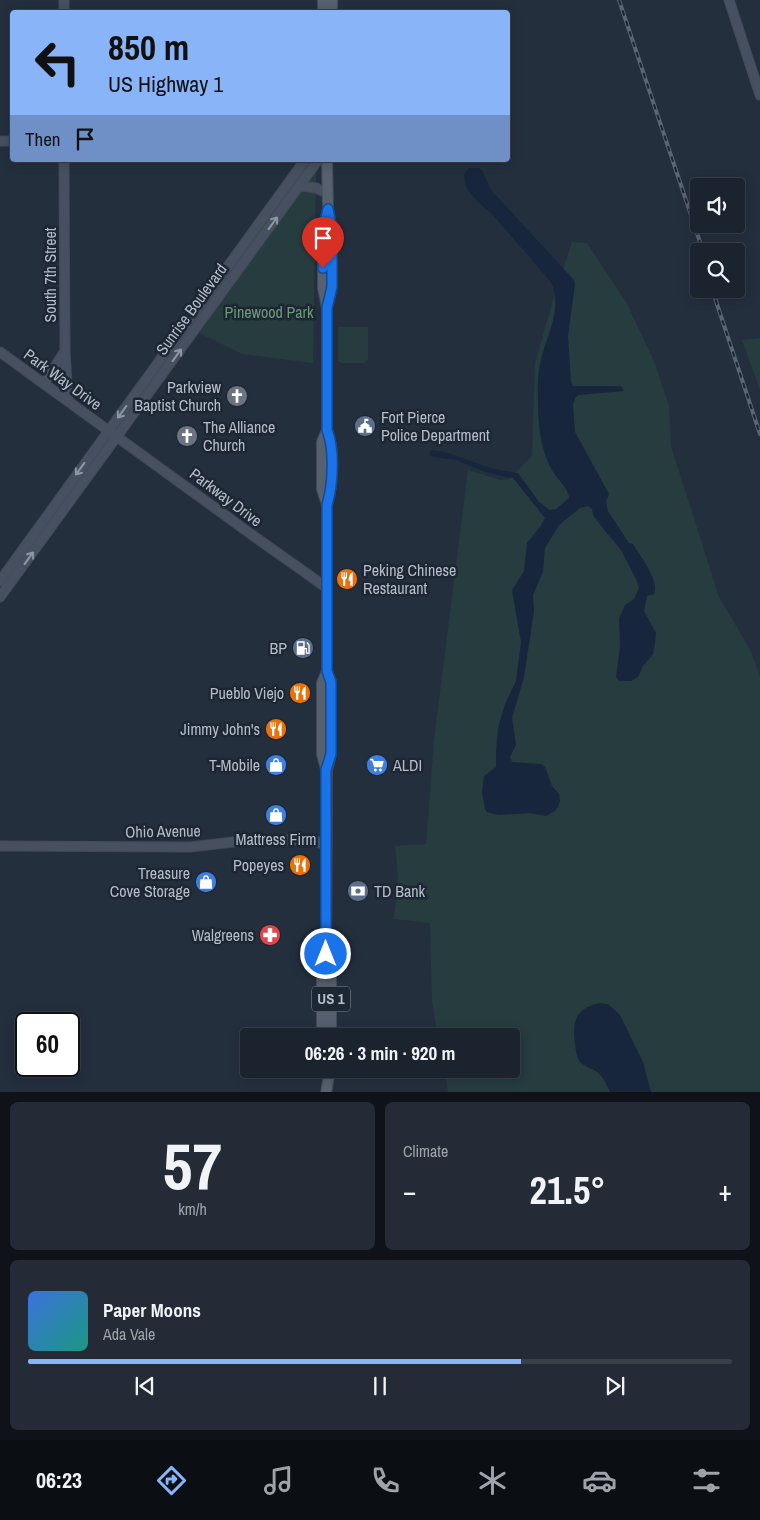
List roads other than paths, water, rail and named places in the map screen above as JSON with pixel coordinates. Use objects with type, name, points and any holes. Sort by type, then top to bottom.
[{"type":"main road","points":[[729,0],[760,95]]},
{"type":"main road","name":"South 7th Street","points":[[64,162],[65,350],[68,400]]},
{"type":"main road","name":"Sunrise Boulevard","points":[[0,580],[304,162]]},
{"type":"main road","name":"Sunrise Boulevard","points":[[0,597],[317,162]]},
{"type":"main road","name":"US 1","points":[[322,1028],[322,975],[326,962],[326,770],[322,754],[322,683],[327,671],[327,505],[331,490],[331,440],[327,430],[327,308],[332,287],[332,230],[328,209],[327,162]]},
{"type":"main road","points":[[300,186],[316,188],[328,194]]},
{"type":"main road","points":[[44,384],[65,350]]},
{"type":"main road","name":"Park Way Drive","points":[[0,352],[109,430]]},
{"type":"main road","name":"Parkway Drive","points":[[109,430],[254,537],[327,588]]},
{"type":"main road","name":"Ohio Avenue","points":[[0,846],[190,847],[251,840],[312,840],[326,846]]},
{"type":"main road","name":"US 1","points":[[326,962],[331,975],[331,1028]]},
{"type":"water","points":[[469,168],[482,170],[491,190],[574,280],[568,336],[571,382],[573,386],[621,386],[624,391],[579,395],[576,397],[573,404],[575,432],[609,494],[606,502],[608,511],[644,562],[652,576],[655,589],[654,594],[647,596],[644,611],[656,633],[653,654],[643,666],[638,677],[631,681],[619,681],[616,677],[620,647],[619,618],[625,605],[634,599],[639,588],[621,550],[588,506],[580,508],[559,525],[545,548],[543,572],[533,595],[534,611],[524,677],[512,718],[516,745],[510,757],[512,762],[541,764],[545,767],[552,786],[559,794],[560,801],[555,811],[546,816],[530,813],[498,815],[487,812],[482,792],[484,776],[496,767],[498,728],[505,704],[516,681],[521,642],[512,590],[524,571],[527,543],[545,518],[513,478],[488,473],[456,460],[433,457],[429,454],[431,450],[445,452],[494,469],[518,473],[539,502],[550,510],[556,509],[569,498],[567,491],[553,472],[546,457],[538,418],[539,369],[555,313],[554,292],[551,282],[492,214],[468,190],[464,174]]},
{"type":"water","points":[[600,1003],[608,1004],[620,1015],[643,1062],[651,1092],[610,1092],[600,1074],[579,1061],[576,1054],[574,1029],[577,1017],[585,1008]]},
{"type":"railway","points":[[619,0],[700,243]]},
{"type":"railway","points":[[715,298],[760,434]]},
{"type":"place","name":"Parkview Baptist Church","points":[[237,396]]},
{"type":"place","name":"Fort Pierce Police Department","points":[[365,426]]},
{"type":"place","name":"The Alliance Church","points":[[187,436]]},
{"type":"place","name":"Peking Chinese Restaurant","points":[[347,579]]},
{"type":"place","name":"BP","points":[[303,648]]},
{"type":"place","name":"Pueblo Viejo","points":[[300,693]]},
{"type":"place","name":"Jimmy John's","points":[[276,729]]},
{"type":"place","name":"T-Mobile","points":[[276,765]]},
{"type":"place","name":"ALDI","points":[[377,765]]},
{"type":"place","name":"Mattress Firm","points":[[276,815]]},
{"type":"place","name":"Popeyes","points":[[300,865]]},
{"type":"place","name":"Treasure Cove Storage","points":[[206,882]]},
{"type":"place","name":"TD Bank","points":[[358,891]]},
{"type":"place","name":"Walgreens","points":[[270,935]]},
{"type":"park label","name":"Pinewood Park","points":[[269,312]]}]
